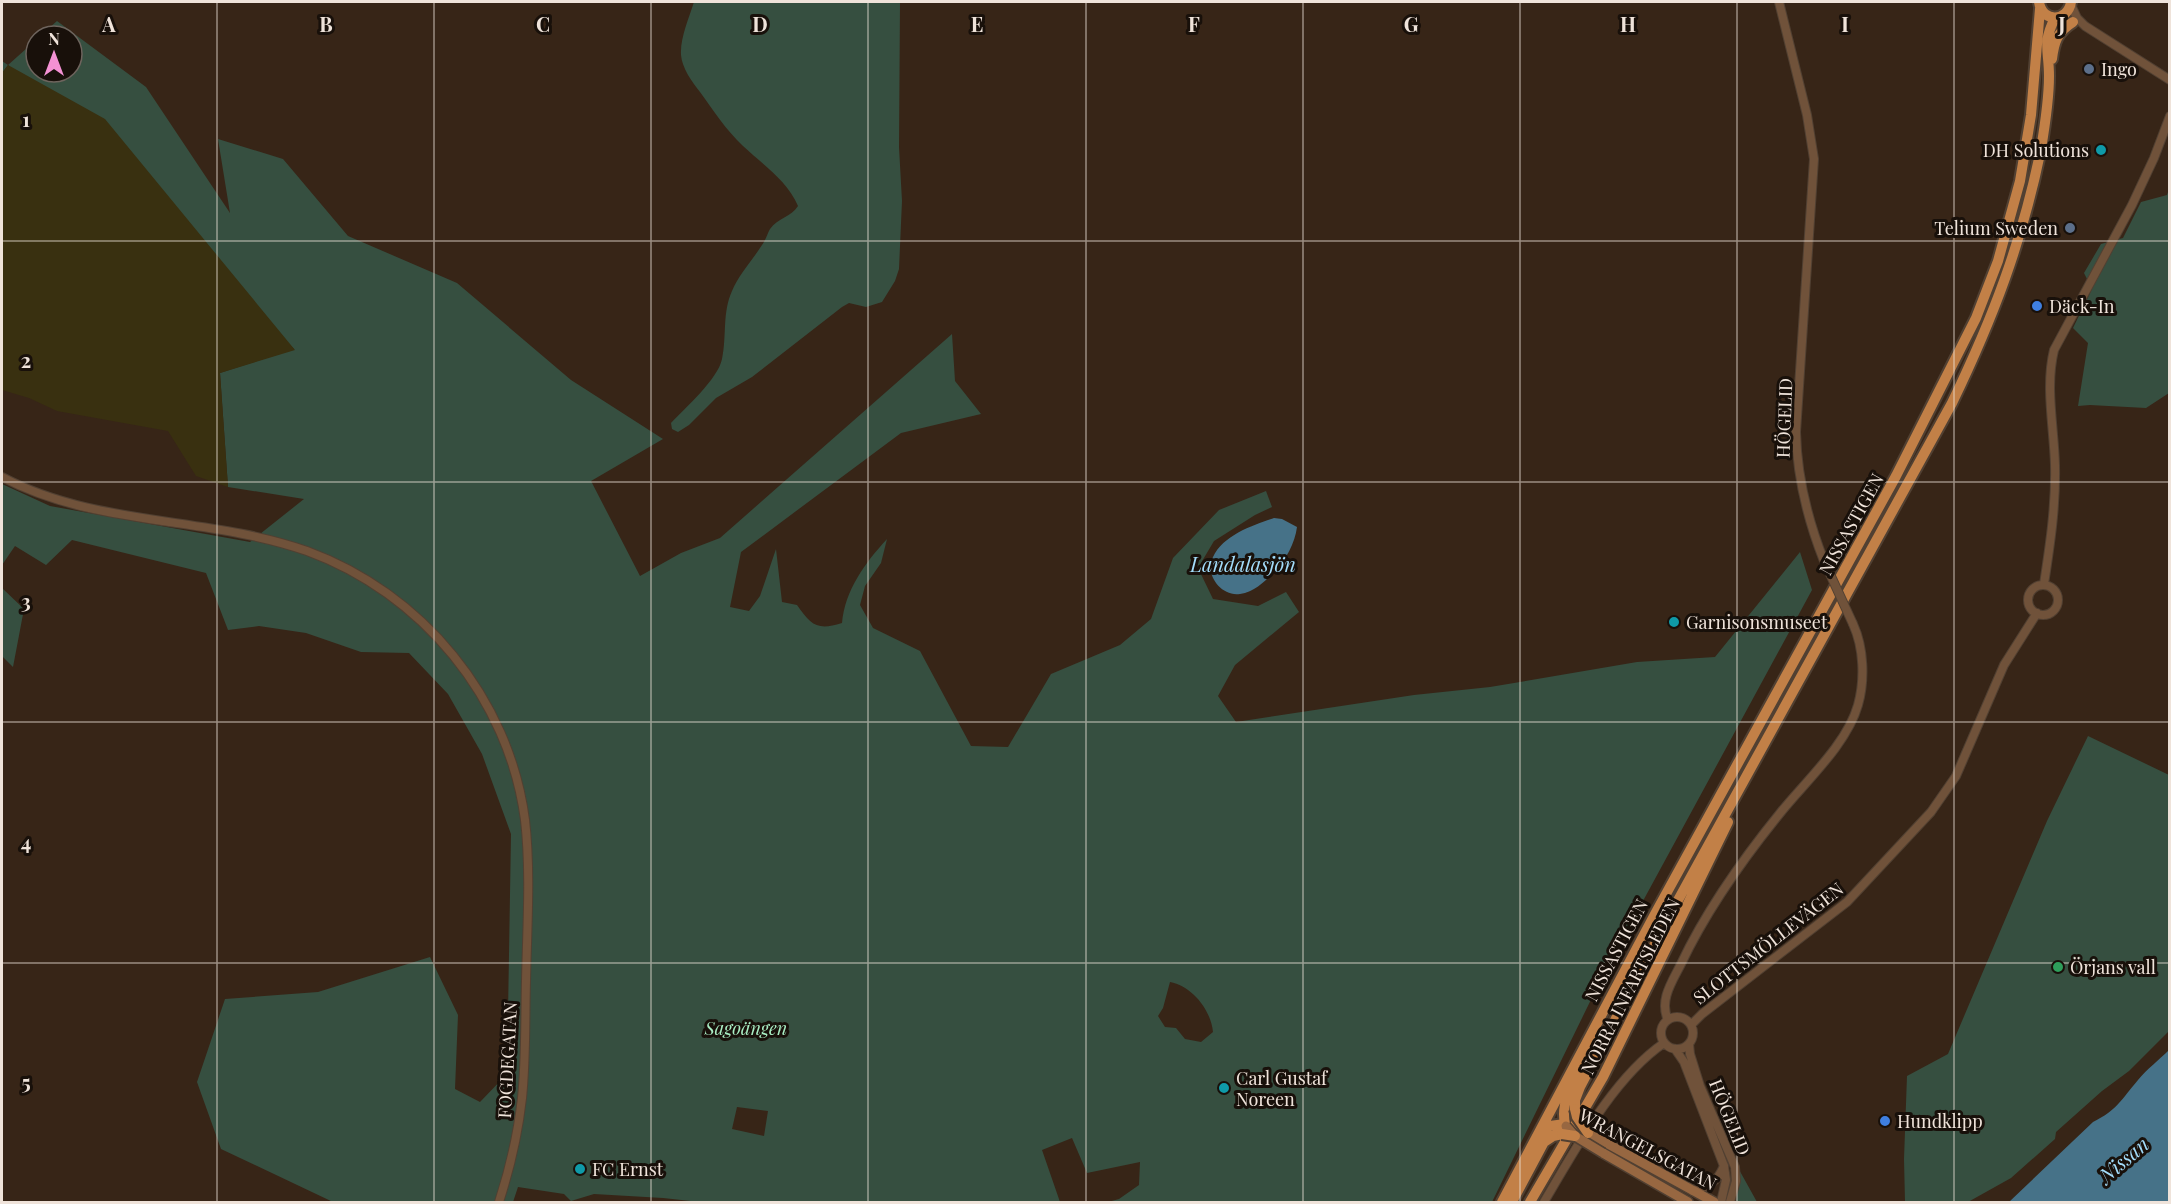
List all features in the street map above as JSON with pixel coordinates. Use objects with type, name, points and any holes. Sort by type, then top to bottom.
[{"type":"highway","points":[[2038,4],[2045,15],[2057,18],[2064,15],[2071,3]]},
{"type":"highway","name":"NISSASTIGEN","points":[[1596,1022],[1896,476],[1976,318],[1998,261],[2020,181],[2031,115],[2038,4]]},
{"type":"highway","name":"NISSASTIGEN","points":[[1746,777],[1952,403],[2006,280],[2022,229],[2041,146],[2049,74],[2046,40],[2057,18]]},
{"type":"highway","points":[[2049,74],[2056,38],[2073,22]]},
{"type":"highway","points":[[1588,1133],[1577,1117],[1575,1109],[1575,1100],[1580,1087],[1677,902],[1746,777]]},
{"type":"highway","name":"NORRA INFARTSLEDEN","points":[[1530,1203],[1586,1108],[1621,1042],[1724,832],[1746,777]]},
{"type":"highway","points":[[1565,1127],[1563,1113],[1565,1101],[1592,1047],[1596,1022]]},
{"type":"highway","name":"NORRA INFARTSLEDEN","points":[[1502,1203],[1596,1022]]},
{"type":"highway","points":[[1535,1138],[1550,1126],[1565,1127],[1575,1136]]},
{"type":"highway","points":[[1512,1203],[1544,1142],[1565,1127]]},
{"type":"main road","name":"WRANGELSGATAN","points":[[1565,1127],[1588,1133],[1605,1148],[1688,1203]]},
{"type":"main road","name":"WRANGELSGATAN","points":[[1575,1136],[1605,1148],[1714,1203]]},
{"type":"street","name":"HÖGELID","points":[[1668,1020],[1665,1006],[1668,988],[1692,939],[1737,868],[1827,757],[1852,719],[1861,689],[1860,647],[1853,624],[1811,528],[1801,491],[1796,459],[1814,159],[1808,115],[1779,2]]},
{"type":"street","points":[[2071,3],[2077,18],[2085,26],[2169,80]]},
{"type":"street","points":[[2057,18],[2085,26]]},
{"type":"street","points":[[2043,585],[2053,524],[2055,469],[2050,372],[2053,354],[2085,290],[2133,205],[2154,158],[2169,116]]},
{"type":"street","name":"FOGDEGATAN","points":[[2,477],[17,486],[65,503],[269,540],[348,568],[407,608],[441,641],[471,678],[500,734],[516,779],[525,819],[527,917],[522,1097],[514,1151],[499,1203]]},
{"type":"street","points":[[2043,585],[2055,589],[2058,602],[2051,613],[2045,615],[2037,613],[2030,605],[2029,595],[2034,588],[2043,585]]},
{"type":"street","name":"SLOTTSMÖLLEVÄGEN","points":[[1691,1025],[1702,1014],[1847,902],[1931,812],[1956,776],[2004,665],[2037,613]]},
{"type":"street","points":[[1679,1017],[1691,1025],[1693,1033],[1689,1044],[1683,1048],[1675,1049],[1664,1043],[1661,1032],[1668,1020],[1679,1017]]},
{"type":"street","points":[[1544,1203],[1574,1152],[1617,1088],[1639,1064],[1664,1043]]},
{"type":"street","name":"HÖGELID","points":[[1689,1044],[1700,1086],[1735,1167],[1736,1181],[1730,1203]]},
{"type":"street","name":"HÖGELID","points":[[1675,1049],[1684,1062],[1724,1166],[1726,1180],[1721,1203]]},
{"type":"street","name":"HÖGELID","points":[[1693,1191],[1716,1182],[1724,1166]]},
{"type":"green space","points":[[694,2],[900,2],[899,147],[902,201],[899,269],[895,281],[882,302],[866,307],[849,303],[842,307],[752,377],[716,398],[689,425],[678,432],[672,429],[671,423],[700,393],[719,367],[722,359],[727,308],[735,285],[770,229],[798,206],[781,180],[725,127],[685,70],[681,55],[682,42]]},
{"type":"green space","name":"Sagoängen","points":[[84,41],[146,87],[230,213],[218,139],[283,159],[348,236],[457,283],[571,380],[663,439],[591,481],[640,576],[681,553],[720,538],[952,334],[955,381],[981,414],[901,433],[741,552],[730,607],[749,611],[760,596],[776,549],[782,602],[797,605],[811,622],[820,626],[842,623],[847,599],[857,578],[887,539],[881,563],[865,586],[860,605],[873,628],[920,651],[971,746],[1008,747],[1051,674],[1120,645],[1151,619],[1173,558],[1219,510],[1266,491],[1272,507],[1214,541],[1198,568],[1213,599],[1258,606],[1286,592],[1299,612],[1235,665],[1218,696],[1236,722],[1414,695],[1490,687],[1637,662],[1715,657],[1800,552],[1812,590],[1606,969],[1492,1202],[1108,1202],[1119,1199],[1139,1185],[1140,1162],[1087,1173],[1072,1138],[1042,1150],[1060,1202],[700,1202],[594,1194],[571,1201],[564,1194],[518,1187],[513,1202],[333,1202],[221,1149],[197,1082],[225,999],[318,992],[430,957],[458,1015],[455,1089],[480,1102],[507,1074],[511,834],[482,754],[448,694],[409,653],[361,652],[306,633],[259,626],[228,630],[206,573],[72,540],[46,565],[15,546],[2,565],[2,484],[50,506],[250,542],[304,499],[228,487],[220,373],[294,349],[27,84],[84,84]],"holes":[[[1170,982],[1178,984],[1193,994],[1209,1015],[1213,1032],[1201,1042],[1185,1039],[1176,1028],[1165,1027],[1158,1016],[1163,1008]],[[737,1107],[768,1111],[764,1136],[732,1129]]]},
{"type":"green space","points":[[24,51],[24,81],[8,65]]},
{"type":"green space","points":[[2,61],[8,65],[2,73]]},
{"type":"green space","points":[[2169,189],[2169,393],[2146,408],[2078,406],[2088,343],[2073,328],[2092,289],[2084,273],[2101,244],[2123,238],[2141,202],[2167,195]]},
{"type":"green space","points":[[2,588],[24,609],[13,667],[2,656]]},
{"type":"green space","name":"Örjans vall","points":[[2088,736],[2169,775],[2169,1031],[2129,1071],[2102,1091],[2056,1132],[2055,1139],[2011,1178],[1968,1202],[1905,1202],[1907,1076],[1948,1054],[2047,821]]},
{"type":"green space","points":[[1737,1166],[1757,1202],[1736,1202],[1739,1179]]},
{"type":"sand","points":[[8,65],[24,74],[24,84],[42,84],[105,119],[295,350],[220,373],[228,487],[196,476],[168,431],[57,411],[29,398],[2,390],[2,73]]},
{"type":"water","name":"Landalasjön","points":[[1274,518],[1282,519],[1297,527],[1292,545],[1282,562],[1255,589],[1240,594],[1226,592],[1216,583],[1211,570],[1213,557],[1218,549],[1239,532]]},
{"type":"water","name":"Nissan","points":[[2169,1050],[2169,1202],[2009,1202],[2093,1122],[2113,1109]]},
{"type":"place","name":"Ingo","points":[[2089,69]]},
{"type":"place","name":"DH Solutions","points":[[2101,150]]},
{"type":"place","name":"Telium Sweden","points":[[2070,228]]},
{"type":"place","name":"Däck-In","points":[[2037,306]]},
{"type":"place","name":"Garnisonsmuseet","points":[[1674,622]]},
{"type":"place","name":"Örjans vall","points":[[2058,967]]},
{"type":"place","name":"Carl Gustaf Noreen","points":[[1224,1088]]},
{"type":"place","name":"Hundklipp","points":[[1885,1121]]},
{"type":"place","name":"FC Ernst","points":[[580,1169]]}]
